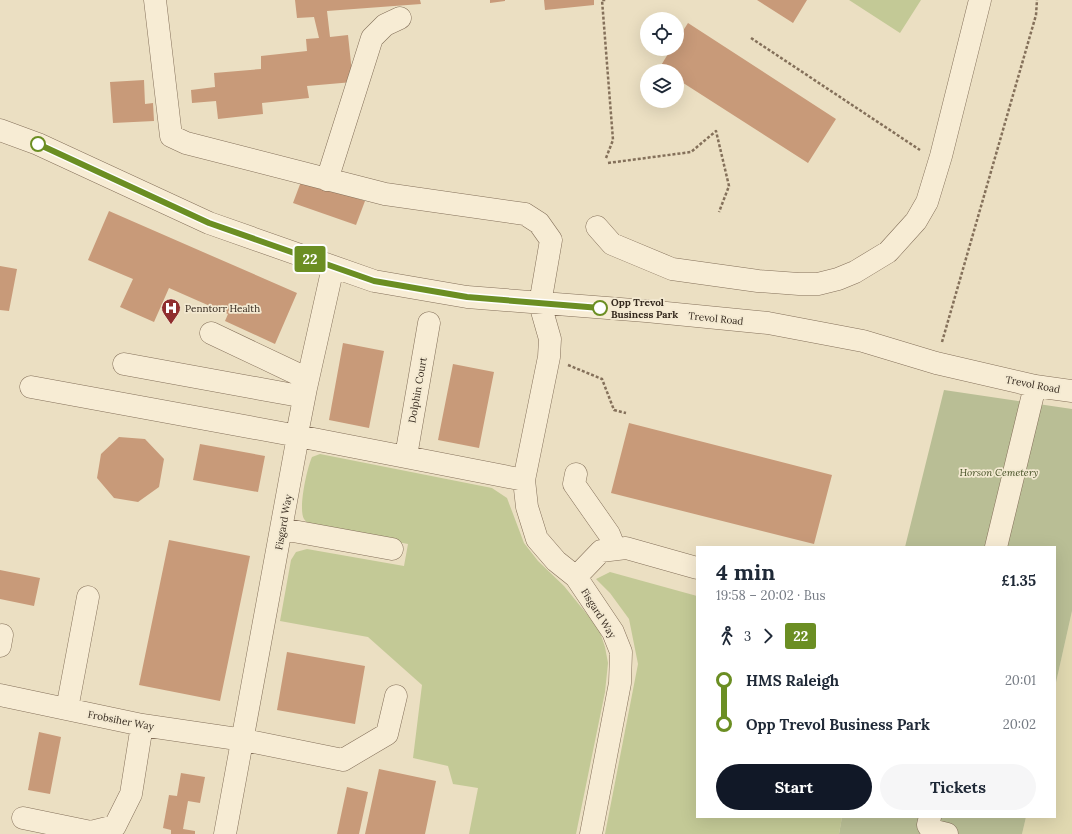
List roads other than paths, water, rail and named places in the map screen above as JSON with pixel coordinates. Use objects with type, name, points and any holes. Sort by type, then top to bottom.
[{"type":"street","points":[[155,0],[171,136],[186,143],[385,194],[525,214],[539,223],[551,240],[540,304]]},
{"type":"street","points":[[597,227],[612,244],[672,268],[758,281],[818,284],[838,279],[855,272],[888,252],[916,221],[927,202],[980,0]]},
{"type":"street","points":[[327,180],[372,38],[385,25],[400,18]]},
{"type":"street","name":"Trevol Road","points":[[0,130],[38,144],[209,223],[382,283],[467,297],[540,304],[646,311],[768,323],[863,341],[936,363],[1036,386],[1072,391]]},
{"type":"street","name":"Fisgard Way","points":[[225,834],[244,740],[282,529],[298,430],[333,267]]},
{"type":"street","name":"Fisgard Way","points":[[540,304],[550,339],[549,357],[524,480],[527,507],[537,539],[556,561],[576,577],[613,632],[621,652],[620,683],[591,834]]},
{"type":"street","name":"Dolphin Court","points":[[406,456],[429,323]]},
{"type":"street","points":[[124,364],[294,395],[301,393],[307,384],[211,333]]},
{"type":"street","points":[[996,546],[1036,386]]},
{"type":"street","points":[[31,387],[298,430],[406,456],[524,480]]},
{"type":"street","points":[[576,474],[574,484],[608,534],[614,549]]},
{"type":"street","points":[[282,529],[392,549]]},
{"type":"street","points":[[576,577],[601,552],[626,548],[696,568]]},
{"type":"street","points":[[67,709],[88,597]]},
{"type":"street","name":"Frobsiher Way","points":[[0,695],[142,725],[244,740],[343,760],[387,734],[396,696]]},
{"type":"street","points":[[23,818],[91,832],[115,826],[131,794],[142,725]]},
{"type":"street","points":[[930,818],[928,825],[931,830],[947,834]]},
{"type":"place","name":"Opp Trevol Business Park","points":[[600,308]]},
{"type":"place","name":"Penntorr Health","points":[[171,325]]},
{"type":"park label","name":"Horson Cemetery","points":[[999,472]]}]
